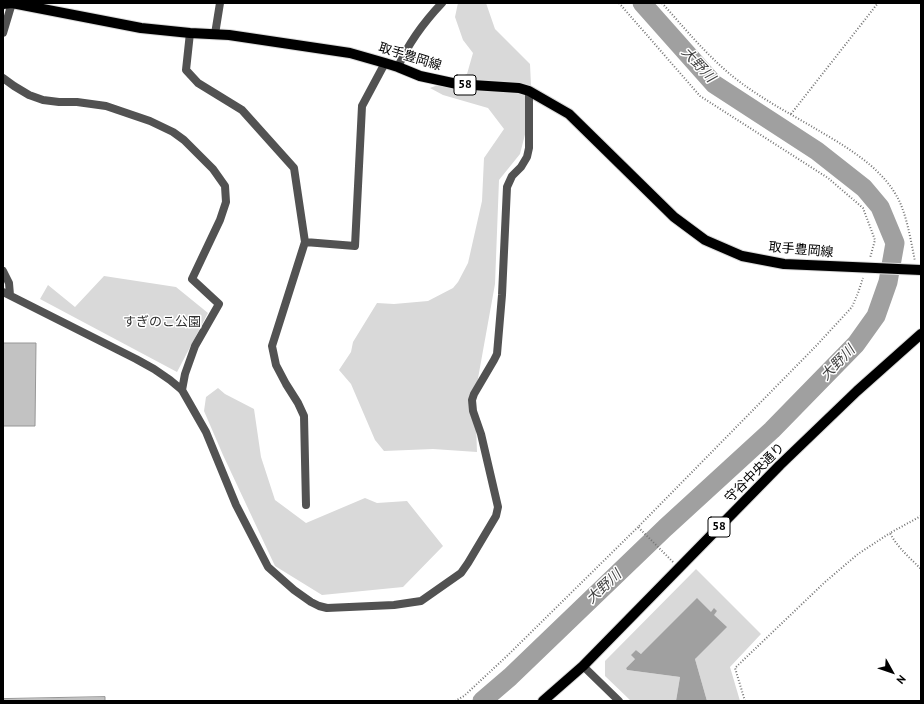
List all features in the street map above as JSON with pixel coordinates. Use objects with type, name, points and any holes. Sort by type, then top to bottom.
[{"type":"main road","name":"取手豊岡線","points":[[3,4],[12,3],[141,28],[229,35],[350,53],[398,67],[420,76],[457,84],[519,88],[529,91],[569,114],[674,217],[705,240],[742,256],[784,264],[916,269]]},
{"type":"main road","name":"守谷中央通り","points":[[543,701],[583,666],[797,449],[857,391],[921,334]]},
{"type":"street","points":[[3,33],[12,3]]},
{"type":"street","points":[[215,34],[220,3]]},
{"type":"street","points":[[398,67],[403,54],[431,15],[442,3]]},
{"type":"street","points":[[190,33],[186,70],[198,83],[242,110],[294,168],[305,242],[272,346],[276,365],[304,416],[306,505]]},
{"type":"street","points":[[305,242],[355,246],[362,106],[385,63]]},
{"type":"street","points":[[3,78],[29,95],[43,100],[77,102],[106,106],[150,121],[173,132],[184,140],[213,169],[225,186],[226,202],[220,220],[192,279],[219,304],[195,346],[185,374],[182,390]]},
{"type":"street","points":[[3,271],[9,283],[7,293],[136,359],[159,373],[182,390],[206,432],[236,505],[268,567],[294,590],[311,602],[327,608],[394,605],[421,601],[461,573],[468,564],[496,516],[498,507],[481,434],[473,411],[472,400],[497,354],[502,295],[507,187],[512,176],[527,158],[529,148],[529,91]]},
{"type":"street","points":[[583,666],[619,701]]},
{"type":"path","points":[[455,701],[464,696],[508,655],[638,527],[816,346],[852,307],[871,267],[876,240],[863,208],[828,178],[700,96],[619,3]]},
{"type":"path","points":[[662,3],[714,61],[744,85],[859,156],[885,180],[901,204],[907,222],[916,269]]},
{"type":"path","points":[[791,114],[878,3]]},
{"type":"path","points":[[745,701],[735,668],[742,660],[825,582],[858,554],[890,533],[921,516]]},
{"type":"path","points":[[638,527],[679,568]]},
{"type":"path","points":[[890,533],[900,549],[921,569]]},
{"type":"green space","points":[[458,3],[486,3],[495,29],[530,64],[532,107],[520,154],[499,180],[495,284],[475,395],[477,452],[433,449],[384,451],[375,440],[351,384],[339,370],[351,352],[353,342],[377,303],[394,304],[428,301],[453,288],[458,282],[468,263],[482,201],[484,158],[504,129],[488,108],[443,95],[430,88],[467,74],[473,53],[463,40],[455,17]]},
{"type":"green space","name":"すぎのこ公園","points":[[104,276],[176,287],[208,313],[177,372],[40,299],[48,285],[75,307]]},
{"type":"green space","points":[[218,388],[225,394],[254,409],[261,457],[275,500],[306,523],[365,498],[377,503],[407,501],[443,546],[403,587],[322,595],[275,566],[204,411],[206,397]]},
{"type":"green space","points":[[696,569],[761,634],[730,667],[740,701],[707,701],[695,659],[714,614],[717,611],[712,612],[641,654],[636,650],[635,659],[626,668],[627,670],[680,677],[676,701],[631,701],[605,676],[605,661]]},
{"type":"shaded area","points":[[697,598],[711,612],[714,608],[717,611],[714,615],[727,627],[695,659],[707,701],[676,701],[680,677],[627,670],[626,668],[635,659],[631,655],[636,650],[641,654]]},
{"type":"building","points":[[3,343],[36,343],[35,426],[3,426]]},
{"type":"building","points":[[105,697],[105,701],[3,701],[3,699]]},
{"type":"waterway","name":"大野川","points":[[482,701],[510,677],[665,528],[772,430],[856,344],[876,316],[888,282],[895,243],[880,207],[864,188],[817,151],[714,84],[642,3]]}]
